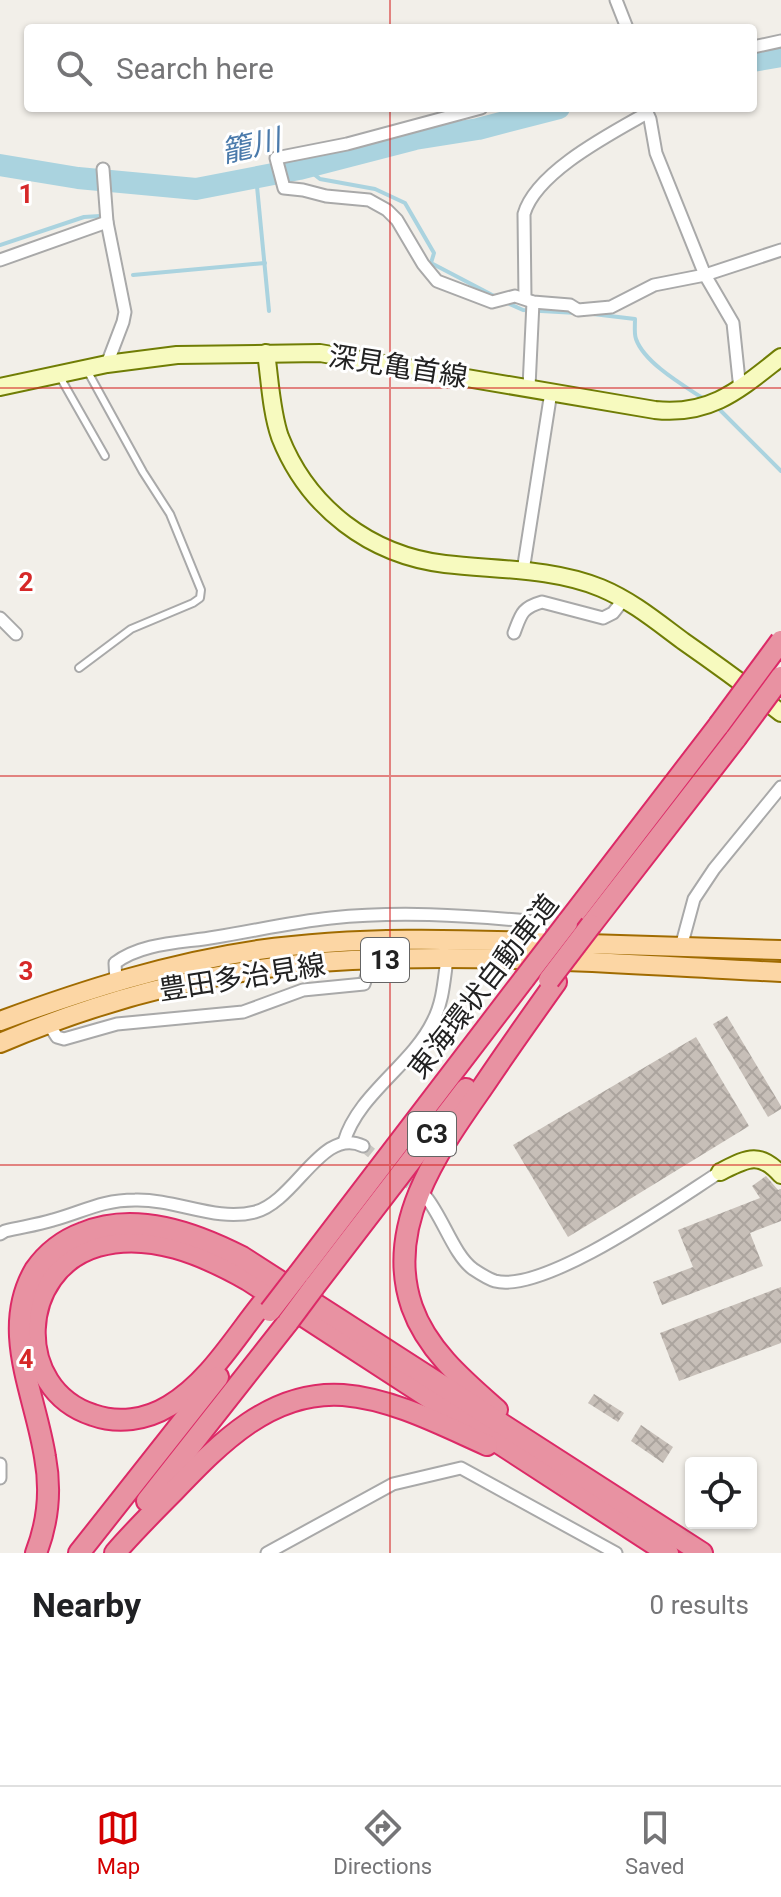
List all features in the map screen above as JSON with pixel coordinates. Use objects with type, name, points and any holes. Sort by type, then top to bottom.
[{"type":"highway","name":"東海環状自動車道","points":[[300,1278],[418,1117],[781,641]]},
{"type":"highway","name":"東海環状自動車道","points":[[79,1553],[300,1278],[553,981],[781,677]]},
{"type":"highway","points":[[546,1463],[435,1348],[413,1308],[405,1273],[405,1253],[410,1217],[435,1160],[553,981]]},
{"type":"highway","points":[[36,1553],[47,1513],[48,1476],[41,1438],[18,1358],[16,1312],[25,1286],[51,1253],[74,1236],[104,1227],[141,1225],[169,1229],[231,1252],[546,1463],[668,1553]]},
{"type":"highway","points":[[273,1312],[169,1406],[153,1415],[136,1419],[100,1418],[69,1403],[46,1379],[33,1332],[39,1299],[57,1271],[70,1260],[98,1246],[133,1242],[172,1247],[212,1260],[546,1463],[702,1553]]},
{"type":"highway","name":"東海環状自動車道","points":[[106,1553],[273,1312]]},
{"type":"highway","points":[[115,1553],[229,1437],[275,1407],[309,1397],[342,1395],[396,1407],[546,1463]]},
{"type":"main road","points":[[266,353],[280,436],[302,479],[347,527],[371,543],[403,555],[442,564],[573,579],[624,599],[780,709]]},
{"type":"main road","name":"深見亀首線","points":[[0,387],[107,364],[177,355],[320,353],[655,410],[681,411],[701,408],[740,390],[781,357]]},
{"type":"main road","name":"豊田多治見線","points":[[0,1021],[116,981],[217,957],[327,943],[410,940],[781,950]]},
{"type":"main road","name":"豊田多治見線","points":[[0,1043],[103,1004],[198,980],[296,966],[372,960],[447,959],[781,972]]},
{"type":"main road","points":[[720,1172],[740,1162],[758,1158],[766,1160],[781,1175]]},
{"type":"street","points":[[616,0],[625,24]]},
{"type":"street","points":[[757,46],[781,41]]},
{"type":"street","points":[[466,112],[347,144],[276,158],[284,188],[369,200],[397,220],[437,281],[492,302],[570,305],[578,310],[611,307],[654,285],[705,275],[781,250]]},
{"type":"street","points":[[529,387],[524,214],[528,201],[577,153],[643,112]]},
{"type":"street","points":[[646,112],[656,153],[705,275],[733,323],[740,390]]},
{"type":"street","points":[[103,170],[107,222],[125,312],[107,364]]},
{"type":"street","points":[[0,260],[107,222]]},
{"type":"street","points":[[523,571],[551,392]]},
{"type":"street","points":[[514,633],[524,610],[533,604],[542,602],[603,618],[613,613],[624,599]]},
{"type":"street","points":[[0,618],[16,634]]},
{"type":"street","points":[[681,947],[694,899],[714,869],[781,787]]},
{"type":"street","points":[[116,981],[115,963],[140,951],[333,918],[391,914],[459,915],[528,921],[536,923],[540,930],[538,942]]},
{"type":"street","points":[[344,1142],[349,1124],[418,1044],[433,1022],[443,991],[447,959]]},
{"type":"street","points":[[48,1023],[57,1037],[64,1039],[117,1024],[243,1012],[303,990],[364,984],[372,960]]},
{"type":"street","points":[[0,1234],[55,1220],[86,1207],[117,1201],[162,1200],[228,1217],[259,1211],[290,1190],[327,1149],[344,1142],[363,1146]]},
{"type":"street","points":[[426,1197],[446,1225],[465,1262],[495,1281],[517,1281],[615,1241],[720,1172]]},
{"type":"street","points":[[0,1464],[0,1478]]},
{"type":"street","points":[[267,1553],[393,1484],[461,1468],[616,1553]]},
{"type":"lane","points":[[79,668],[131,629],[193,603],[200,598],[201,590],[170,514],[86,369]]},
{"type":"lane","points":[[59,374],[105,456]]},
{"type":"building","points":[[727,1016],[781,1106],[768,1117],[713,1024]]},
{"type":"building","points":[[696,1037],[749,1126],[568,1237],[513,1145]]},
{"type":"building","points":[[766,1176],[778,1190],[781,1189],[781,1221],[750,1233],[763,1266],[662,1305],[653,1282],[693,1267],[678,1230],[760,1198],[752,1186]]},
{"type":"building","points":[[781,1287],[781,1343],[679,1381],[660,1333]]},
{"type":"building","points":[[594,1394],[624,1413],[618,1422],[588,1403]]},
{"type":"building","points":[[641,1425],[673,1447],[663,1463],[631,1441]]},
{"type":"waterway","name":"籠川","points":[[757,60],[781,56]]},
{"type":"waterway","name":"籠川","points":[[0,165],[78,178],[196,189],[299,169],[415,139],[478,129],[544,112]]},
{"type":"waterway","points":[[305,167],[320,179],[375,189],[405,203],[434,253],[431,263],[496,297]]},
{"type":"waterway","points":[[256,176],[269,311]]},
{"type":"waterway","points":[[0,245],[84,217],[100,216]]},
{"type":"waterway","points":[[133,275],[265,263]]},
{"type":"waterway","points":[[503,301],[523,310],[577,313]]},
{"type":"waterway","points":[[593,314],[635,319],[636,339],[640,348],[664,372],[701,397]]},
{"type":"waterway","points":[[719,409],[781,471]]},
{"type":"tunnel","points":[[363,1146],[422,1194]]}]
